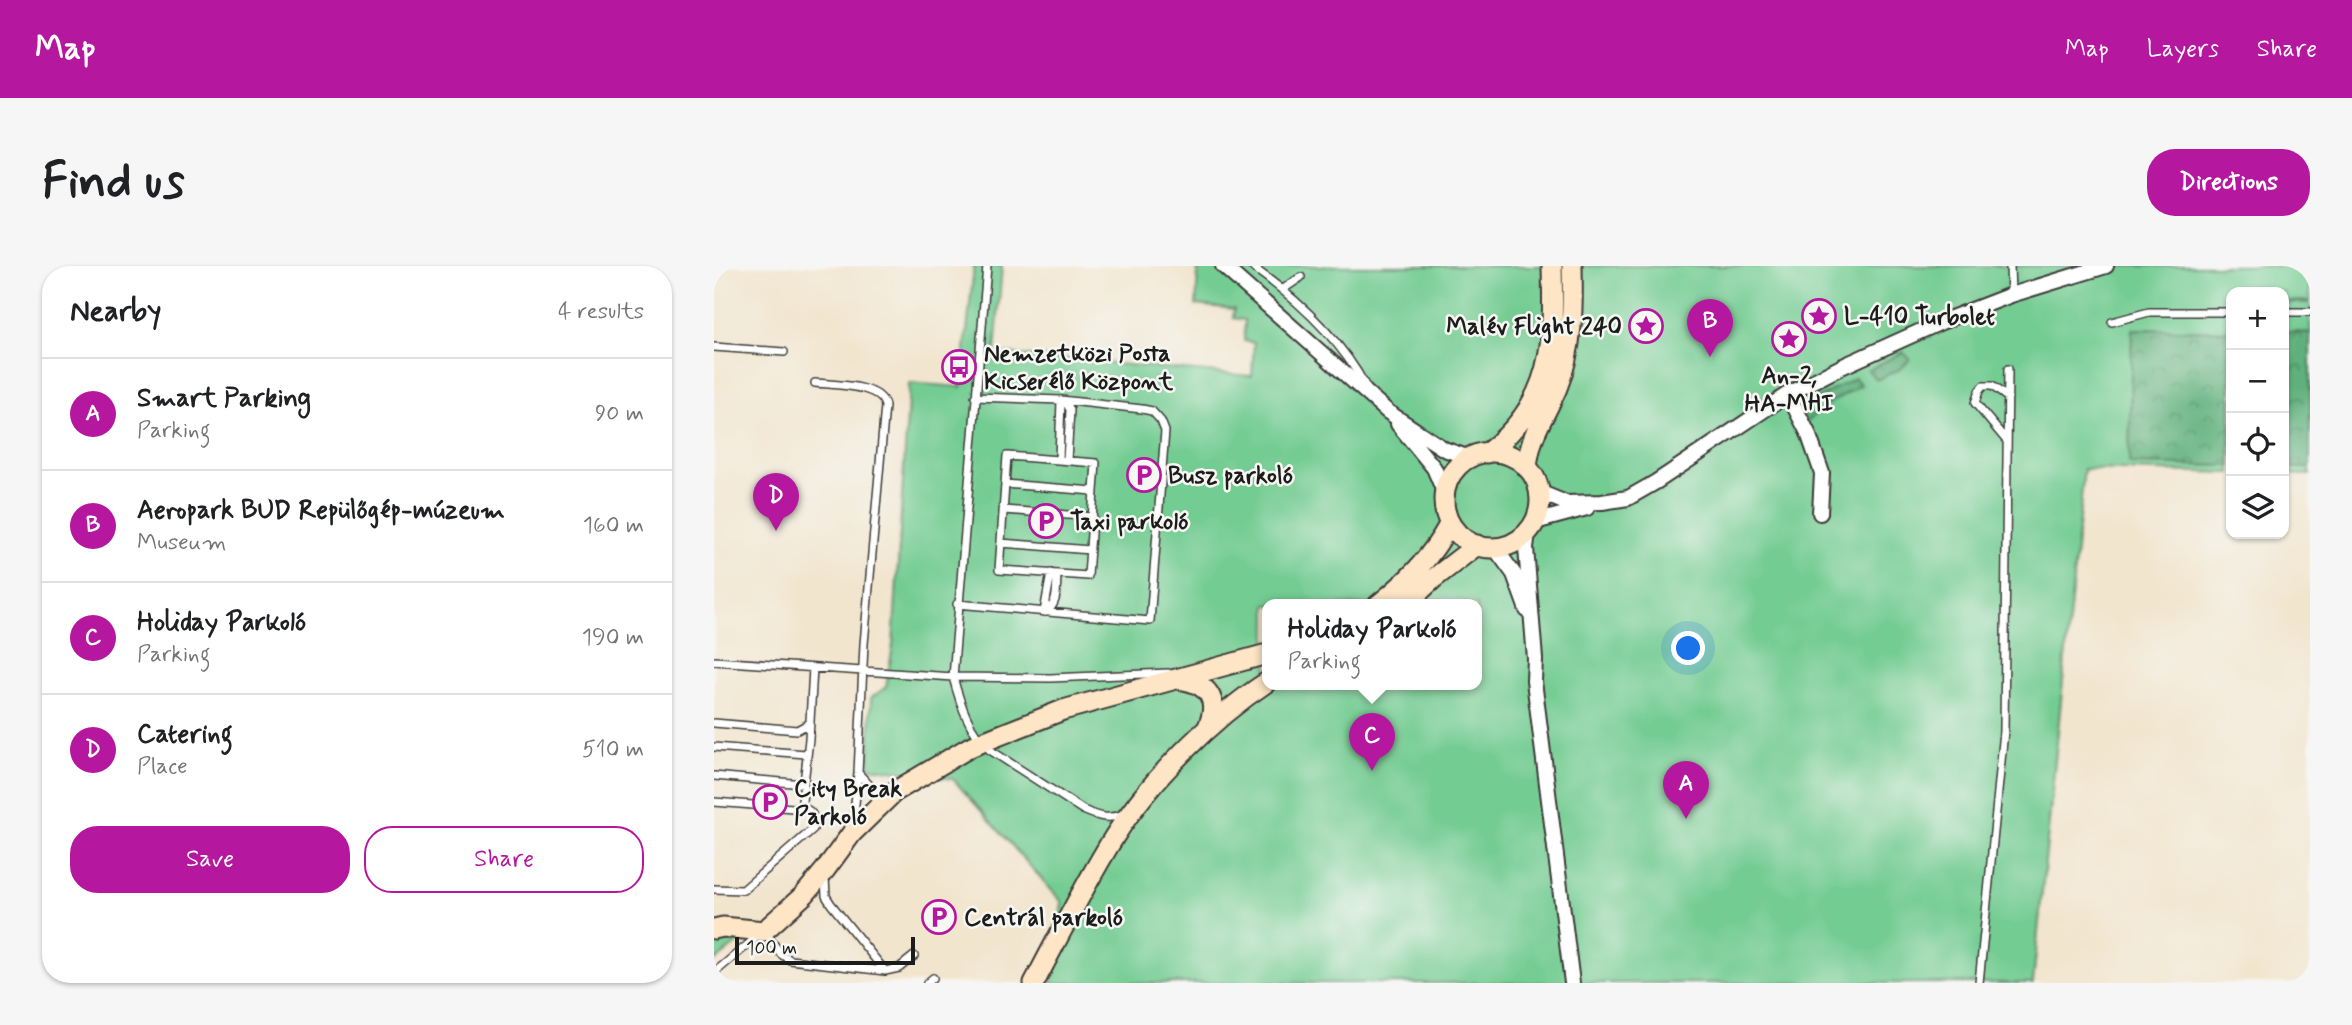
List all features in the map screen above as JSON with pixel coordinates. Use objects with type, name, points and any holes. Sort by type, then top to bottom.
[{"type":"street","points":[[1223,266],[1388,412],[1444,449],[1478,455],[1509,456],[1527,468],[1535,479],[1539,492],[1539,508],[1526,548],[1530,569],[1534,681],[1572,983]]},
{"type":"street","points":[[1532,624],[1514,574],[1486,547],[1459,534],[1450,523],[1445,509],[1445,494],[1456,469],[1504,440],[1521,420],[1542,386],[1549,362],[1553,325],[1552,266]]},
{"type":"street","points":[[1527,468],[1533,434],[1557,387],[1564,363],[1573,318],[1572,266]]},
{"type":"street","points":[[1539,492],[1566,503],[1628,498],[1788,394],[1841,367],[1929,327],[2011,295],[2106,266]]},
{"type":"street","points":[[1788,394],[1808,433],[1822,473],[1820,513]]},
{"type":"street","points":[[1388,412],[1434,468],[1445,494]]},
{"type":"street","points":[[1411,599],[1433,579],[1486,547],[1513,543],[1532,527],[1602,502]]},
{"type":"street","points":[[1385,599],[1427,560],[1450,523]]},
{"type":"street","points":[[714,929],[764,931],[805,894],[852,833],[894,792],[981,742],[1063,710],[1262,655]]},
{"type":"street","points":[[1172,679],[1190,680],[1202,686],[1209,694],[1213,705],[1212,717],[1206,731]]},
{"type":"street","points":[[1034,983],[1079,899],[1132,812],[1206,731],[1262,686]]},
{"type":"lane","points":[[987,266],[953,677],[965,712],[981,742],[1083,810],[1112,819],[1132,812]]},
{"type":"lane","points":[[1251,266],[1282,290],[1335,342],[1356,368],[1376,402]]},
{"type":"lane","points":[[2010,266],[2011,295]]},
{"type":"lane","points":[[1282,290],[1301,277]]},
{"type":"lane","points":[[2112,322],[2149,312],[2226,312]]},
{"type":"lane","points":[[2289,312],[2310,312]]},
{"type":"lane","points":[[714,347],[784,352]]},
{"type":"lane","points":[[1979,983],[2004,731],[2008,369]]},
{"type":"lane","points":[[815,383],[856,387],[877,393],[884,401],[885,407],[852,833]]},
{"type":"lane","points":[[2006,441],[1975,403],[1983,386],[1992,386],[2008,398]]},
{"type":"lane","points":[[957,604],[1150,621],[1166,431],[1161,421],[1152,411],[1142,409],[1061,400],[975,397]]},
{"type":"lane","points":[[1061,400],[1063,460]]},
{"type":"lane","points":[[1007,456],[1096,463],[1088,576],[999,570],[1006,484],[1007,456]]},
{"type":"lane","points":[[1006,484],[1094,491]]},
{"type":"lane","points":[[1004,510],[1093,517]]},
{"type":"lane","points":[[1001,543],[1090,550]]},
{"type":"lane","points":[[1044,612],[1055,603],[1054,574]]},
{"type":"lane","points":[[714,661],[953,677],[1050,678],[1200,672]]},
{"type":"lane","points":[[800,810],[813,668]]},
{"type":"lane","points":[[714,723],[797,730],[810,723]]},
{"type":"lane","points":[[714,747],[806,754]]},
{"type":"lane","points":[[858,773],[873,789],[894,792]]},
{"type":"lane","points":[[714,776],[803,783]]},
{"type":"lane","points":[[714,802],[810,811],[815,824],[813,829],[743,890],[714,889]]},
{"type":"lane","points":[[825,870],[826,896],[885,971]]},
{"type":"lane","points":[[714,973],[764,931],[781,954],[798,962],[885,971],[900,968],[914,956]]},
{"type":"green space","points":[[974,266],[1002,266],[995,353],[1252,376],[1254,343],[1244,341],[1245,320],[1233,318],[1234,309],[1196,305],[1198,270],[1194,266],[2310,266],[2310,301],[2289,301],[2289,287],[2226,287],[2226,302],[2213,303],[2226,304],[2226,331],[2132,329],[2129,464],[2226,466],[2226,473],[2084,469],[2033,983],[1051,983],[1062,902],[953,779],[869,767],[871,698],[886,687],[893,645],[909,383],[961,387]]},
{"type":"green space","points":[[2289,303],[2310,303],[2310,333],[2289,332]]},
{"type":"green space","points":[[2132,329],[2226,331],[2226,466],[2129,464]]},
{"type":"green space","points":[[2289,332],[2310,333],[2310,468],[2289,467]]},
{"type":"green space","points":[[1903,352],[1910,359],[1898,370],[1877,380],[1868,370]]},
{"type":"green space","points":[[1855,378],[1861,385],[1825,406],[1805,424],[1801,407]]},
{"type":"green space","points":[[2289,467],[2310,468],[2310,475],[2289,474]]},
{"type":"green space","points":[[714,933],[734,933],[740,941],[714,962]]},
{"type":"place","name":"L-410 Turbolet","points":[[1819,316]]},
{"type":"place","name":"Malév Flight 240","points":[[1646,326]]},
{"type":"place","name":"An-2, HA-MHI","points":[[1789,339]]},
{"type":"place","name":"Aeropark BUD Repülőgép-múzeum","points":[[1710,357]]},
{"type":"place","name":"Nemzetközi Posta Kicserélő Központ","points":[[959,367]]},
{"type":"place","name":"Busz parkoló","points":[[1144,475]]},
{"type":"place","name":"Taxi parkoló","points":[[1046,521]]},
{"type":"place","name":"Catering","points":[[776,531]]},
{"type":"place","name":"Holiday Parkoló","points":[[1372,771]]},
{"type":"place","name":"City Break Parkoló","points":[[770,802]]},
{"type":"place","name":"Smart Parking","points":[[1686,819]]},
{"type":"place","name":"Centrál parkoló","points":[[939,917]]}]
